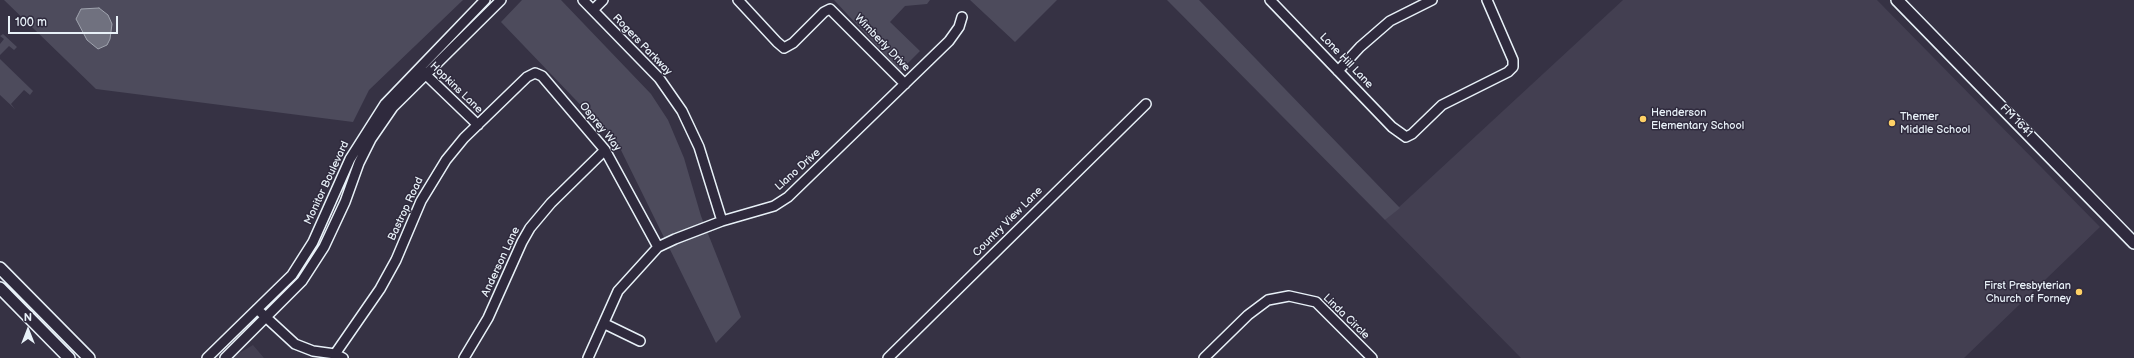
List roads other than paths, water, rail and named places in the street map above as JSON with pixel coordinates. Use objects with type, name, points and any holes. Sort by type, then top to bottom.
[{"type":"main road","name":"FM 1641","points":[[1897,0],[2134,243]]},
{"type":"main road","points":[[0,268],[89,358]]},
{"type":"main road","points":[[0,288],[69,358]]},
{"type":"street","name":"Monitor Boulevard","points":[[207,358],[292,275],[313,242],[350,159],[363,135],[385,104],[485,0]]},
{"type":"street","name":"Monitor Boulevard","points":[[225,358],[266,319],[302,281],[324,247],[345,202],[359,163],[371,139],[394,107],[501,0]]},
{"type":"street","name":"Rogers Parkway","points":[[583,0],[659,78],[682,111],[699,147],[722,221]]},
{"type":"street","points":[[593,10],[603,0]]},
{"type":"street","name":"Wimberly Drive","points":[[738,0],[784,48],[793,44],[824,12],[830,9],[905,84]]},
{"type":"street","name":"Lone Hill Lane","points":[[1270,0],[1396,131],[1406,137],[1412,134],[1442,105],[1508,72],[1513,67],[1513,60],[1487,0]]},
{"type":"street","points":[[1338,71],[1360,47],[1390,21],[1432,0]]},
{"type":"street","name":"Llano Drive","points":[[588,358],[605,324],[618,291],[658,248],[675,238],[722,221],[774,206],[788,197],[949,41],[959,27],[962,17]]},
{"type":"street","name":"Hopkins Lane","points":[[418,68],[478,125]]},
{"type":"street","name":"Bastrop Road","points":[[339,356],[396,260],[421,201],[435,177],[456,148],[478,125],[527,77],[535,73]]},
{"type":"street","name":"Osprey Way","points":[[535,73],[542,76],[605,150],[658,248]]},
{"type":"street","name":"Country View Lane","points":[[888,358],[1146,104]]},
{"type":"street","name":"Anderson Lane","points":[[464,358],[488,318],[522,242],[530,228],[551,202],[605,150]]},
{"type":"street","name":"Linda Circle","points":[[1204,358],[1248,315],[1268,300],[1289,296],[1316,302],[1372,358]]},
{"type":"street","points":[[257,309],[266,319],[295,344],[339,356]]},
{"type":"street","points":[[605,324],[640,341]]},
{"type":"water","points":[[99,8],[108,15],[112,24],[110,39],[107,45],[98,49],[87,40],[76,19],[81,9]]},
{"type":"place","name":"Henderson Elementary School","points":[[1643,119]]},
{"type":"place","name":"Themer Middle School","points":[[1892,123]]},
{"type":"place","name":"First Presbyterian Church of Forney","points":[[2079,292]]}]
